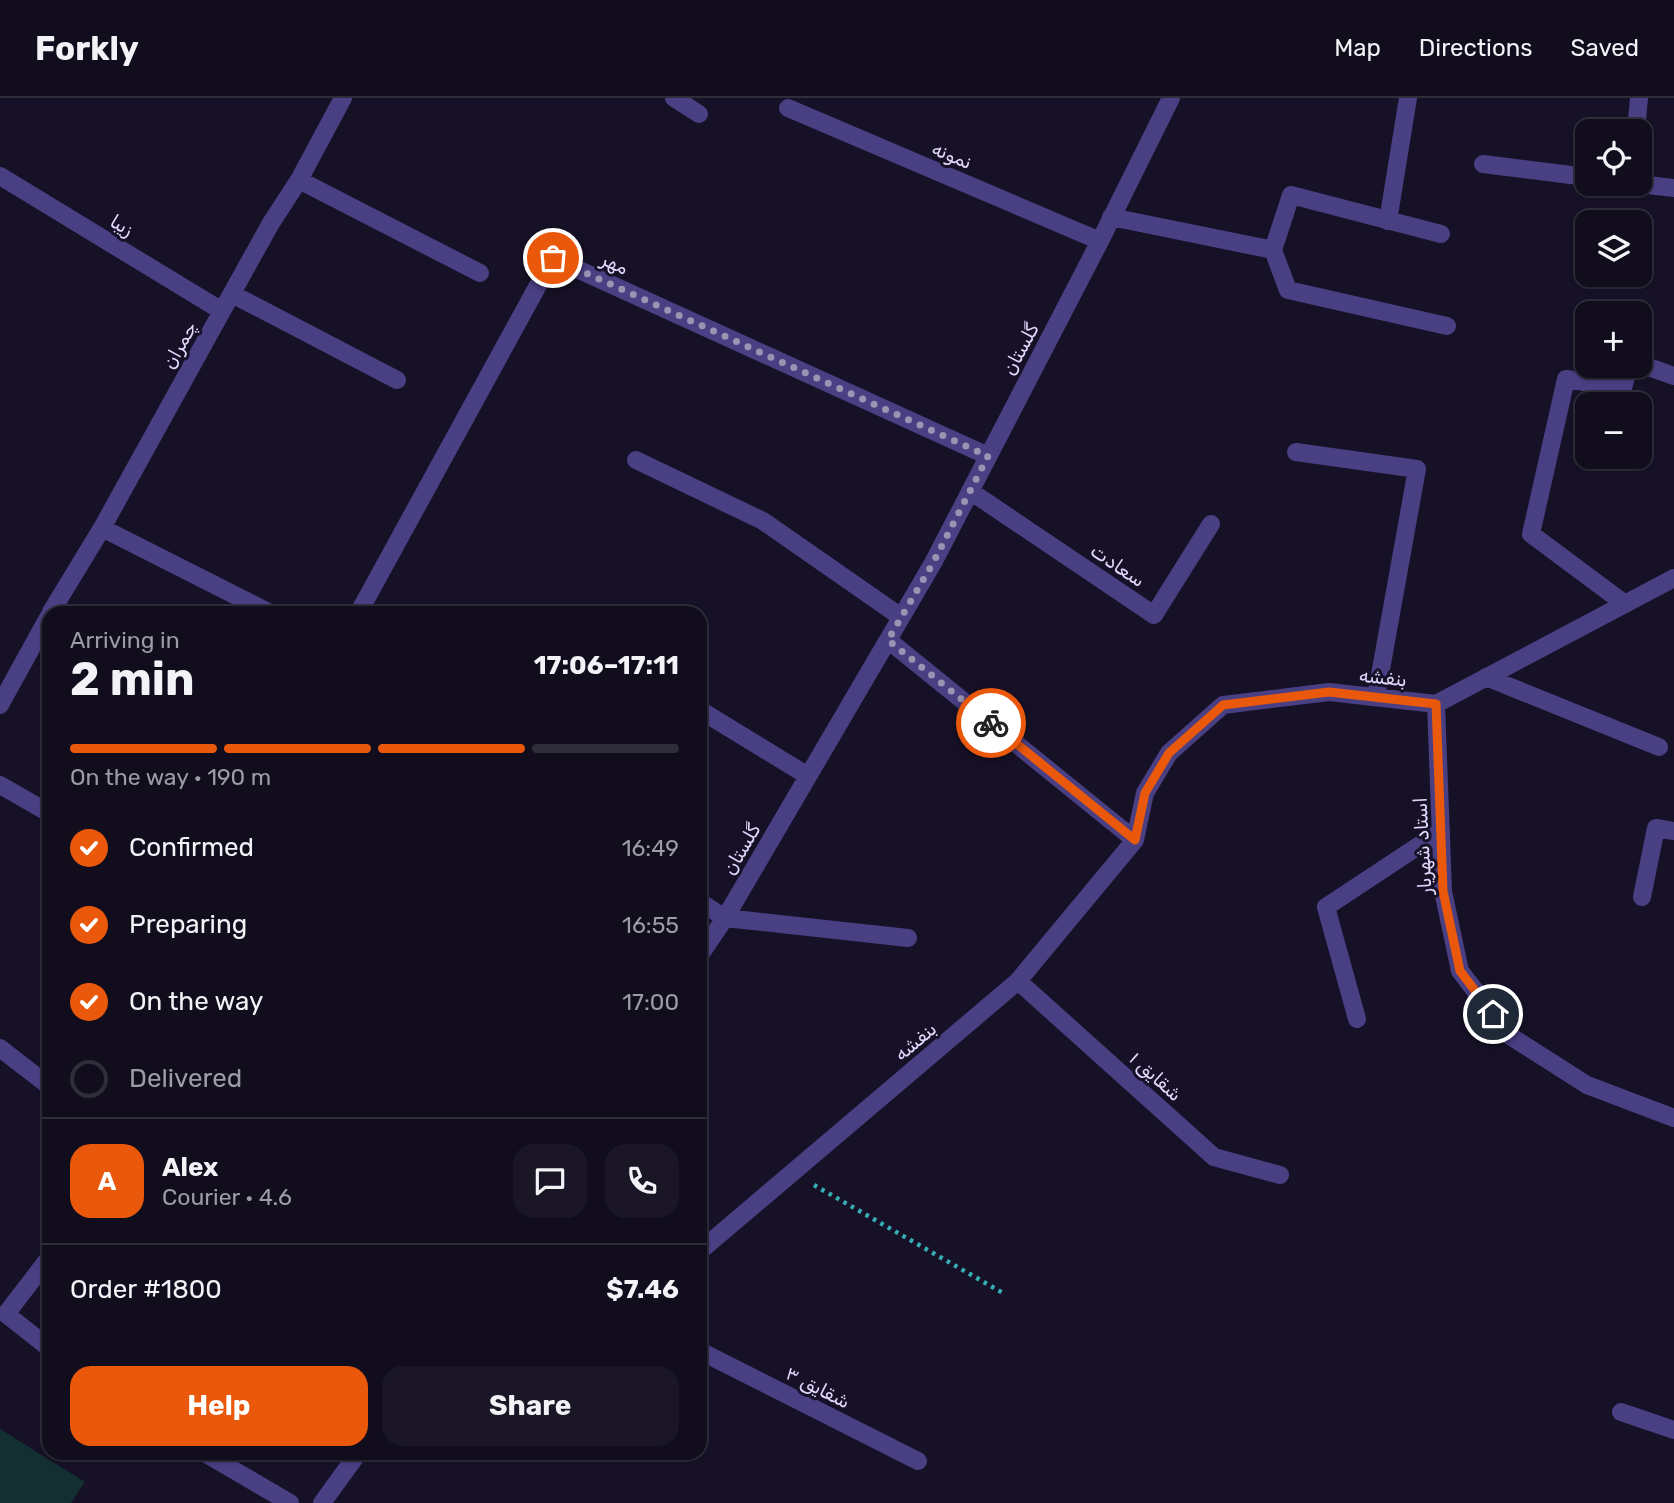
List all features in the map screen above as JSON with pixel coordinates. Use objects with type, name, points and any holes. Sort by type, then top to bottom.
[{"type":"street","name":"چمران","points":[[57,606],[343,98]]},
{"type":"street","points":[[674,98],[699,114]]},
{"type":"street","name":"گلستان","points":[[707,945],[901,617],[970,491],[1171,98]]},
{"type":"street","points":[[1388,221],[1408,98]]},
{"type":"street","points":[[1637,119],[1639,98]]},
{"type":"street","name":"نمونه","points":[[788,108],[1100,241]]},
{"type":"street","points":[[1483,163],[1575,175]]},
{"type":"street","name":"زیبا","points":[[0,176],[222,310]]},
{"type":"street","points":[[299,180],[480,274]]},
{"type":"street","points":[[1652,185],[1674,188]]},
{"type":"street","points":[[1441,234],[1291,195],[1273,250],[1289,290],[1447,326]]},
{"type":"street","points":[[1111,218],[1273,250]]},
{"type":"street","name":"مهر","points":[[362,606],[553,258],[988,456]]},
{"type":"street","points":[[232,294],[397,380]]},
{"type":"street","points":[[1652,368],[1674,376]]},
{"type":"street","points":[[1625,604],[1531,534],[1566,379],[1623,388],[1626,378]]},
{"type":"street","points":[[1296,452],[1418,469],[1376,697]]},
{"type":"street","points":[[636,460],[763,521],[901,617]]},
{"type":"street","name":"سعادت","points":[[970,491],[1154,615],[1211,524]]},
{"type":"street","points":[[102,528],[256,606]]},
{"type":"street","points":[[1436,704],[1674,578]]},
{"type":"street","name":"چمران","points":[[0,705],[42,632]]},
{"type":"street","points":[[888,640],[1135,840]]},
{"type":"street","points":[[1486,677],[1660,747]]},
{"type":"street","name":"بنفشه","points":[[707,1245],[1018,981],[1135,840],[1145,793],[1169,753],[1223,705],[1329,692],[1436,704]]},
{"type":"street","name":"استاد شهریار","points":[[1436,704],[1443,891],[1460,971],[1510,1036],[1587,1085],[1674,1118]]},
{"type":"street","points":[[707,714],[808,776]]},
{"type":"street","points":[[0,785],[42,809]]},
{"type":"street","points":[[1642,897],[1656,828],[1674,831]]},
{"type":"street","points":[[1357,1019],[1326,907],[1441,831]]},
{"type":"street","points":[[707,906],[725,918],[908,937]]},
{"type":"street","name":"شقایق ۱","points":[[1018,981],[1214,1157],[1280,1175]]},
{"type":"street","points":[[0,1048],[42,1081]]},
{"type":"street","points":[[42,1266],[3,1311],[42,1342]]},
{"type":"street","name":"شقایق ۳","points":[[707,1355],[918,1461]]},
{"type":"street","points":[[1621,1412],[1674,1430]]},
{"type":"street","points":[[217,1460],[290,1503]]},
{"type":"street","points":[[322,1503],[353,1460]]},
{"type":"path","points":[[792,1173],[1003,1293]]},
{"type":"green space","points":[[0,1429],[42,1455],[42,1460],[50,1460],[85,1482],[71,1503],[0,1503]]},
{"type":"way so far","points":[[553,258],[988,456],[933,563],[888,640],[991,723]]},
{"type":"route","points":[[991,723],[1135,840],[1145,793],[1169,753],[1223,705],[1329,692],[1436,704],[1443,891],[1460,971],[1493,1014]]}]
